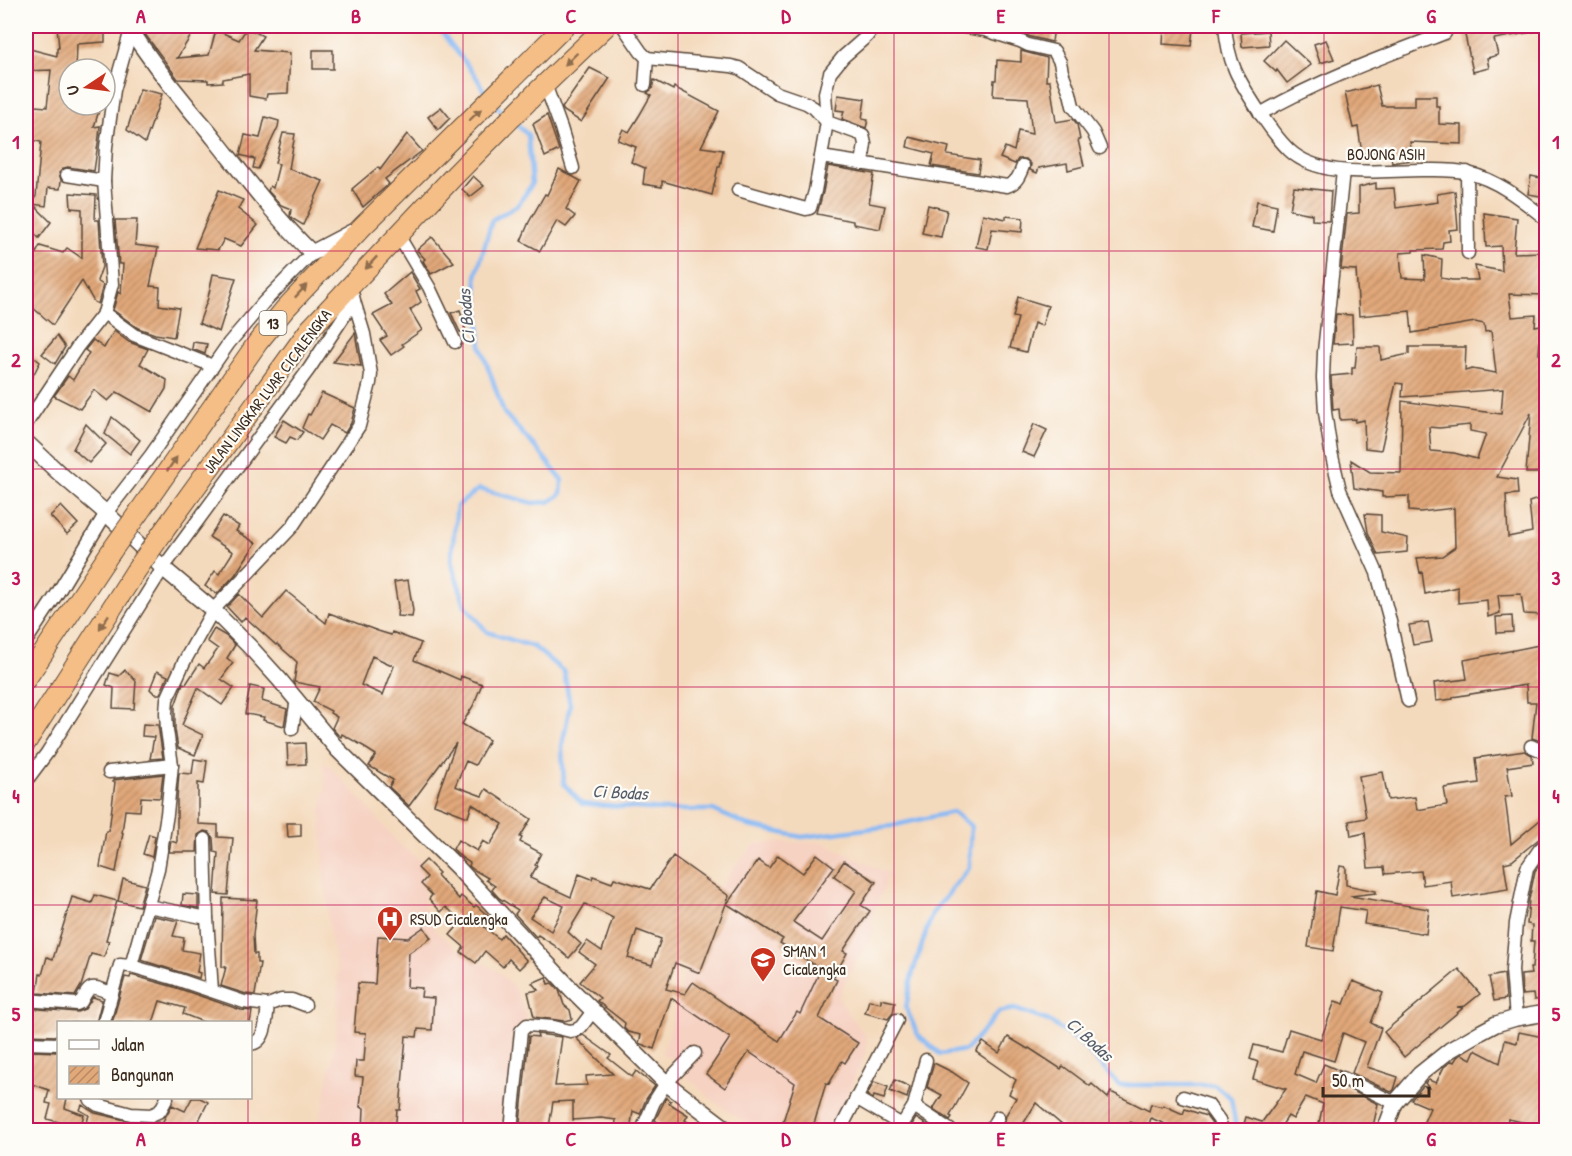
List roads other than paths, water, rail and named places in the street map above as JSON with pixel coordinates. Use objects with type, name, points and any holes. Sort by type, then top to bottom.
[{"type":"highway","name":"JALAN LINGKAR LUAR CICALENGKA","points":[[26,679],[110,553],[258,342],[285,309],[362,227],[565,26]]},
{"type":"highway","name":"JALAN LINGKAR LUAR CICALENGKA","points":[[26,742],[163,532],[310,329],[353,293],[398,235],[541,88],[606,26]]},
{"type":"street","points":[[623,26],[647,58],[738,68],[777,93],[806,103],[814,108],[826,122],[861,134],[864,136],[865,144],[862,164]]},
{"type":"street","points":[[738,190],[809,209],[821,157],[826,122],[825,93],[830,74],[843,57],[867,36],[874,26]]},
{"type":"street","points":[[960,26],[985,30],[1028,45],[1054,51],[1060,62],[1072,106],[1094,132],[1100,148]]},
{"type":"street","name":"BOJONG ASIH","points":[[1226,26],[1229,56],[1235,71],[1273,132],[1299,158],[1343,171],[1467,172],[1506,190],[1546,219]]},
{"type":"street","points":[[26,423],[78,346],[104,313],[112,284],[104,181],[106,147],[114,90],[130,28]]},
{"type":"street","points":[[130,28],[185,103],[255,191],[287,229],[312,253]]},
{"type":"street","points":[[1260,114],[1287,98],[1326,80],[1445,33]]},
{"type":"street","points":[[645,85],[647,58]]},
{"type":"street","points":[[541,88],[561,128],[573,168]]},
{"type":"street","points":[[821,157],[1007,186],[1014,183],[1023,166]]},
{"type":"street","points":[[1343,171],[1324,352],[1325,412],[1340,490],[1377,573],[1408,701]]},
{"type":"street","points":[[1467,172],[1468,253]]},
{"type":"street","points":[[67,175],[104,181]]},
{"type":"street","points":[[26,641],[106,513],[151,456],[229,343],[264,302],[312,253],[362,227]]},
{"type":"street","points":[[398,235],[429,286],[455,342]]},
{"type":"street","points":[[26,781],[47,753],[163,568],[309,369],[353,293]]},
{"type":"street","points":[[131,966],[158,869],[167,814],[172,765],[167,730],[167,699],[183,662],[213,610],[292,527],[359,426],[371,374],[364,334],[353,293]]},
{"type":"street","points":[[104,313],[135,335],[213,366]]},
{"type":"street","points":[[26,442],[59,474],[106,513],[163,568],[213,610],[297,699],[338,750],[457,867],[593,1011],[666,1083],[728,1131]]},
{"type":"street","points":[[292,729],[297,699]]},
{"type":"street","points":[[1532,746],[1546,751]]},
{"type":"street","points":[[108,772],[172,765]]},
{"type":"street","points":[[205,839],[212,991]]},
{"type":"street","points":[[1516,1018],[1512,970],[1516,923],[1527,868],[1546,844]]},
{"type":"street","points":[[148,906],[207,918]]},
{"type":"street","points":[[105,1021],[120,964],[244,1002],[268,1005],[280,1000],[292,1000],[305,1005]]},
{"type":"street","points":[[26,1000],[79,1004],[89,988],[112,993]]},
{"type":"street","points":[[252,1044],[261,1038],[264,1032],[268,1005]]},
{"type":"street","points":[[511,1131],[520,1036],[523,1029],[527,1025],[576,1030],[593,1011]]},
{"type":"street","points":[[1385,1131],[1395,1103],[1419,1074],[1450,1050],[1496,1024],[1546,1013]]},
{"type":"street","points":[[840,1131],[897,1020]]},
{"type":"street","points":[[26,1043],[57,1044]]},
{"type":"street","points":[[642,1131],[654,1102],[666,1083],[695,1053]]},
{"type":"street","points":[[856,1098],[900,1128],[914,1106],[926,1060]]},
{"type":"street","points":[[1343,1078],[1395,1103]]},
{"type":"street","points":[[1184,1097],[1208,1104],[1219,1120],[1222,1131]]},
{"type":"street","points":[[90,1099],[98,1105],[131,1114],[151,1115],[160,1111],[166,1099]]},
{"type":"street","points":[[914,1106],[950,1131]]},
{"type":"street","points":[[990,1131],[998,1117]]},
{"type":"waterway","name":"Ci Bodas","points":[[437,26],[477,78],[487,97]]},
{"type":"waterway","name":"Ci Bodas","points":[[493,103],[506,115]]},
{"type":"waterway","name":"Ci Bodas","points":[[515,123],[528,135],[532,184],[518,205],[492,220],[476,276],[481,347],[504,413],[562,480],[561,494],[549,502],[533,503],[479,489],[457,506],[451,561],[465,605],[487,632],[534,647],[564,672],[570,705],[562,747],[564,784],[582,804],[664,810],[713,810],[749,826],[802,837],[891,826],[953,812],[971,826],[969,868],[932,914],[912,975],[906,1008],[918,1035],[940,1054],[966,1050],[999,1012],[1014,1009],[1049,1021],[1080,1043],[1119,1085],[1215,1085],[1231,1098],[1234,1130]]},
{"type":"place","name":"RSUD Cicalengka","points":[[390,942]]},
{"type":"place","name":"SMAN 1 Cicalengka","points":[[763,983]]}]
